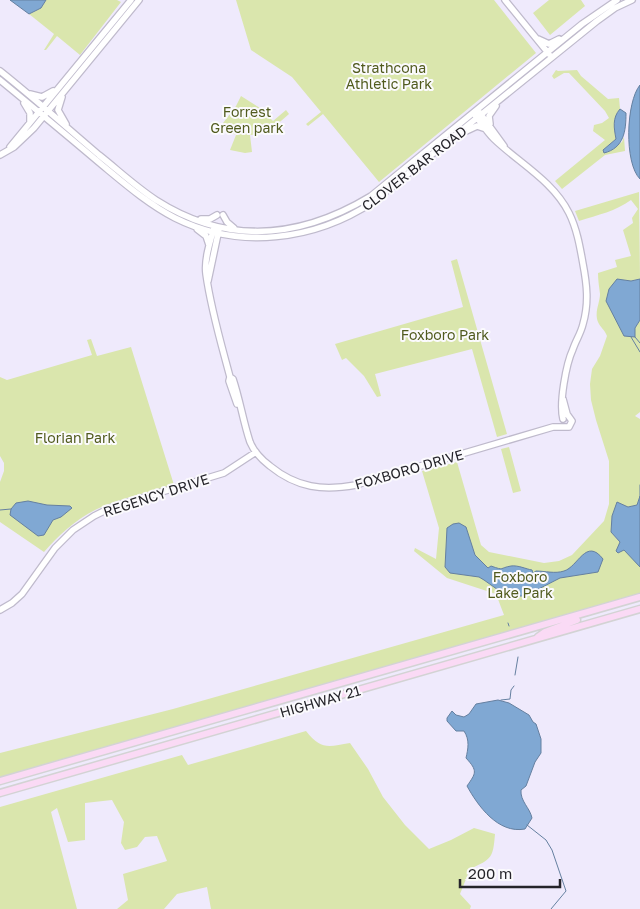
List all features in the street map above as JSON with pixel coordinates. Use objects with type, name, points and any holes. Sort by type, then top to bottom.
[{"type":"main road","points":[[0,156],[21,141],[34,128],[43,112],[131,0]]},
{"type":"main road","points":[[19,91],[42,97],[64,86],[139,0]]},
{"type":"main road","points":[[505,0],[550,55]]},
{"type":"main road","name":"CLOVER BAR ROAD","points":[[43,112],[59,130],[151,204],[189,221],[216,229],[237,234],[284,237],[317,229],[342,220],[364,208],[455,136],[478,114],[501,99],[576,29],[617,0]]},
{"type":"main road","name":"CLOVER BAR ROAD","points":[[237,234],[302,227],[346,211],[379,191],[550,55],[607,14],[632,0]]},
{"type":"main road","points":[[533,36],[543,42],[553,44],[576,29]]},
{"type":"main road","name":"CLOVER BAR ROAD","points":[[0,71],[43,112],[76,135],[155,199],[189,221]]},
{"type":"main road","name":"CLOVER BAR ROAD","points":[[0,80],[19,91]]},
{"type":"main road","points":[[64,86],[58,110],[76,135]]},
{"type":"main road","points":[[19,91],[27,106],[30,122]]},
{"type":"main road","points":[[489,128],[489,116],[501,99]]},
{"type":"main road","points":[[9,149],[30,122],[43,112]]},
{"type":"main road","points":[[478,114],[489,128]]},
{"type":"main road","points":[[34,128],[44,124],[59,130]]},
{"type":"main road","points":[[455,136],[477,126],[489,128]]},
{"type":"main road","name":"FOXBORO DRIVE","points":[[216,229],[206,274],[212,311],[230,377],[233,379],[237,390],[239,405],[250,443],[267,464],[279,473],[296,482],[316,488],[356,486],[553,427],[564,421],[561,408],[572,350],[581,332],[588,304],[581,248],[570,216],[560,198],[548,184],[494,138],[489,128]]},
{"type":"main road","points":[[220,215],[237,234],[221,240],[212,247],[203,233],[189,221],[209,219],[220,215]]},
{"type":"main road","name":"FOXBORO DRIVE","points":[[248,435],[267,464]]},
{"type":"main road","name":"REGENCY DRIVE","points":[[0,610],[22,594],[61,542],[73,530],[94,516],[112,507],[218,475],[256,452]]},
{"type":"main road","name":"HIGHWAY 21","points":[[0,781],[640,597]]},
{"type":"main road","points":[[536,639],[545,632],[600,609]]},
{"type":"main road","name":"HIGHWAY 21","points":[[0,793],[640,609]]},
{"type":"green space","points":[[46,0],[117,0],[121,2],[80,55],[57,36],[44,50],[54,34],[29,14],[41,8]]},
{"type":"green space","name":"Strathcona Athletic Park","points":[[236,0],[494,0],[536,53],[379,182],[323,114],[308,126],[306,124],[321,112],[292,77],[251,50]]},
{"type":"green space","points":[[549,0],[581,0],[585,6],[550,35],[533,13]]},
{"type":"green space","points":[[556,70],[577,70],[581,76],[608,99],[619,98],[620,109],[614,123],[616,139],[603,150],[608,152],[622,142],[624,137],[625,151],[605,155],[562,189],[555,181],[605,140],[593,131],[594,125],[602,123],[609,118],[605,111],[569,73],[564,73],[554,79],[552,76]]},
{"type":"green space","name":"Forrest Green park","points":[[241,96],[260,108],[273,121],[286,110],[289,114],[267,131],[250,135],[252,152],[245,153],[230,150],[236,135],[220,127]]},
{"type":"green space","name":"Foxboro Lake Park","points":[[639,192],[640,279],[631,281],[618,325],[622,330],[635,328],[640,320],[640,412],[635,416],[640,419],[640,496],[637,505],[628,507],[612,516],[611,532],[640,566],[640,593],[0,777],[0,753],[173,709],[504,615],[496,594],[447,578],[414,551],[415,548],[436,559],[439,528],[422,471],[457,462],[481,545],[489,552],[544,563],[559,561],[572,555],[604,521],[609,504],[609,461],[591,400],[590,384],[592,369],[600,356],[607,336],[597,318],[600,294],[598,273],[617,267],[615,260],[631,256],[623,230],[633,223],[632,218],[638,209],[631,200],[613,210],[579,221],[575,211]]},
{"type":"green space","name":"Foxboro Park","points":[[457,259],[507,434],[497,437],[472,349],[375,374],[381,396],[377,397],[364,376],[346,358],[342,360],[335,344],[463,307],[451,261]]},
{"type":"green space","name":"Florian Park","points":[[91,339],[97,356],[131,347],[174,485],[124,499],[95,510],[67,529],[44,552],[0,522],[0,482],[4,471],[4,463],[0,456],[0,377],[7,380],[92,355],[87,340]]},
{"type":"green space","points":[[509,447],[521,491],[513,493],[501,449]]},
{"type":"green space","points":[[306,731],[316,741],[325,746],[350,743],[368,769],[383,797],[405,825],[429,849],[474,828],[495,834],[490,857],[483,863],[470,869],[460,894],[471,906],[470,909],[211,909],[207,887],[177,894],[164,909],[117,909],[128,900],[123,874],[167,861],[157,836],[145,837],[137,847],[125,850],[121,843],[124,822],[112,800],[85,803],[85,840],[68,842],[57,808],[51,812],[77,909],[0,909],[0,807],[182,755],[188,765]]},
{"type":"water","points":[[10,0],[46,0],[41,8],[29,14]]},
{"type":"water","points":[[640,85],[640,179],[631,160],[629,132],[632,105],[635,93]]},
{"type":"water","points":[[620,109],[626,113],[622,138],[616,147],[604,153],[603,150],[616,139],[614,127],[617,112]]},
{"type":"water","points":[[617,279],[631,281],[640,279],[640,320],[635,328],[635,337],[624,336],[606,301],[609,289]]},
{"type":"water","points":[[640,496],[640,567],[624,550],[618,553],[616,551],[620,542],[611,532],[612,516],[617,502],[628,507],[637,505]]},
{"type":"water","points":[[28,501],[47,505],[70,506],[72,508],[61,517],[53,520],[44,535],[38,536],[10,515],[11,509],[16,503]]},
{"type":"water","points":[[459,523],[466,527],[475,555],[488,568],[491,566],[502,569],[514,566],[532,570],[533,573],[536,571],[557,572],[569,568],[587,552],[597,553],[603,559],[598,572],[560,578],[525,596],[516,596],[511,599],[479,577],[450,573],[445,567],[447,528]]},
{"type":"water","points":[[498,700],[509,703],[529,715],[536,724],[541,739],[541,753],[535,762],[526,786],[521,790],[522,798],[532,818],[525,829],[506,827],[498,823],[477,802],[467,786],[474,775],[474,769],[466,758],[468,744],[466,734],[464,731],[456,731],[447,721],[452,711],[456,715],[464,717],[469,714],[476,704]]},
{"type":"waterway","points":[[631,337],[640,352]]},
{"type":"waterway","points":[[635,337],[640,343]]},
{"type":"waterway","points":[[640,485],[640,496]]},
{"type":"waterway","points":[[0,510],[11,509]]},
{"type":"waterway","points":[[515,675],[518,657]]},
{"type":"waterway","points":[[501,700],[510,699],[511,690],[514,686]]},
{"type":"waterway","points":[[527,825],[546,840],[552,850],[566,891],[551,909]]}]
